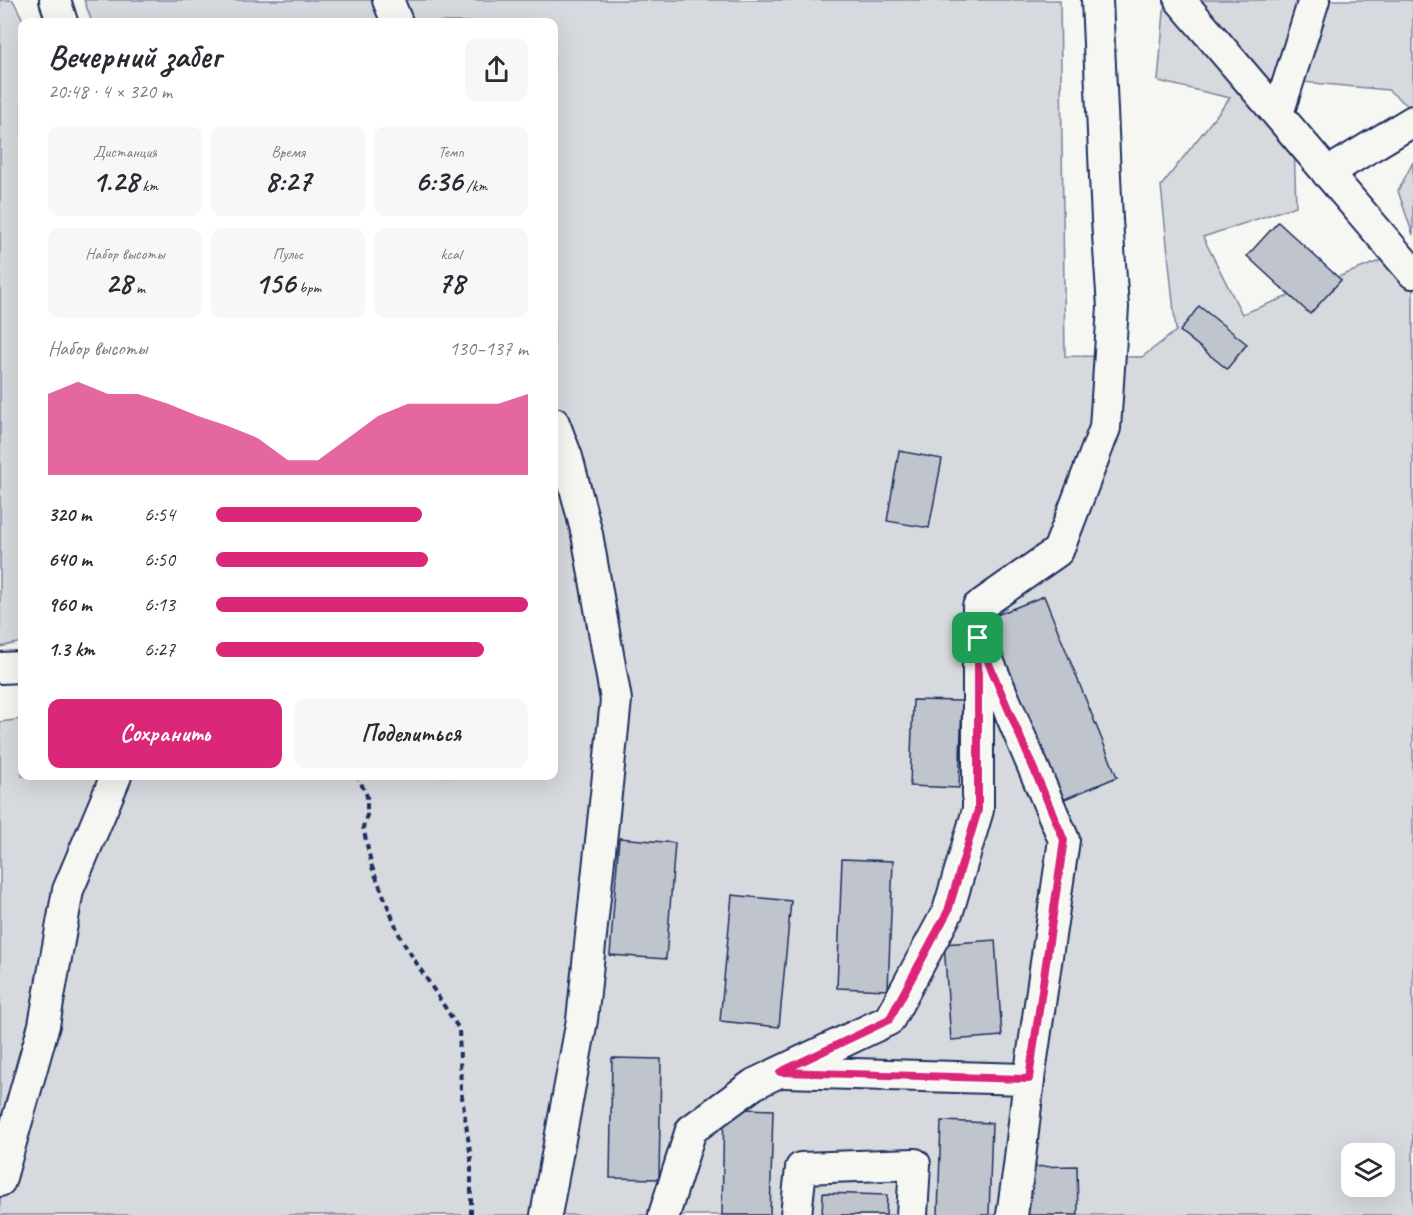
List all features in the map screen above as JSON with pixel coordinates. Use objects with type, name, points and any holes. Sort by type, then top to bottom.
[{"type":"street","points":[[55,0],[61,18]]},
{"type":"street","points":[[388,0],[395,18]]},
{"type":"street","points":[[664,1215],[691,1130],[754,1084],[889,1020],[948,911],[978,810],[978,607],[1058,551],[1105,428],[1113,307],[1097,0]]},
{"type":"street","points":[[1180,0],[1413,273]]},
{"type":"street","points":[[1278,114],[1314,0]]},
{"type":"street","points":[[1327,173],[1413,121]]},
{"type":"street","points":[[546,1215],[582,1020],[616,700],[587,534],[567,457],[558,433]]},
{"type":"street","points":[[978,638],[1064,840],[1029,1079],[1012,1215]]},
{"type":"street","points":[[0,668],[18,667]]},
{"type":"street","points":[[0,1180],[44,1025],[68,890],[114,780]]},
{"type":"street","points":[[780,1072],[1029,1079]]},
{"type":"street","points":[[796,1215],[801,1168],[915,1164],[912,1215]]},
{"type":"path","points":[[359,780],[367,796],[367,815],[363,827],[376,878],[401,939],[459,1029],[461,1090],[471,1158],[471,1215]]},
{"type":"shaded area","points":[[0,0],[13,0],[22,18],[18,18],[18,643],[0,647]]},
{"type":"shaded area","points":[[84,0],[1060,0],[1065,356],[1142,357],[1176,331],[1161,186],[1230,98],[1158,81],[1165,0],[1413,0],[1413,110],[1388,90],[1292,81],[1296,206],[1203,237],[1242,314],[1413,248],[1413,1215],[0,1215],[0,722],[18,720],[18,780],[558,780],[558,18],[91,18]]},
{"type":"shaded area","points":[[1413,162],[1413,235],[1398,191]]},
{"type":"building","points":[[1278,222],[1341,280],[1310,314],[1247,256]]},
{"type":"building","points":[[1199,306],[1247,344],[1227,369],[1180,331]]},
{"type":"building","points":[[899,451],[942,459],[929,528],[887,521]]},
{"type":"building","points":[[1044,596],[1117,777],[1060,801],[987,619]]},
{"type":"building","points":[[913,700],[962,701],[959,788],[910,786]]},
{"type":"building","points":[[619,838],[675,843],[666,959],[610,955]]},
{"type":"building","points":[[842,859],[893,861],[888,990],[837,988]]},
{"type":"building","points":[[732,895],[791,901],[779,1027],[720,1021]]},
{"type":"building","points":[[995,940],[1002,1036],[951,1040],[944,944]]},
{"type":"building","points":[[612,1058],[661,1059],[659,1179],[610,1178]]},
{"type":"building","points":[[724,1108],[773,1110],[770,1215],[722,1215]]},
{"type":"building","points":[[941,1121],[992,1123],[989,1215],[938,1215]]},
{"type":"building","points":[[1077,1166],[1078,1215],[1020,1215],[1019,1167]]},
{"type":"building","points":[[823,1193],[887,1195],[886,1215],[822,1215]]},
{"type":"route","points":[[978,638],[1064,840],[1029,1079],[780,1072],[889,1020],[948,911],[978,810],[978,638]]}]
